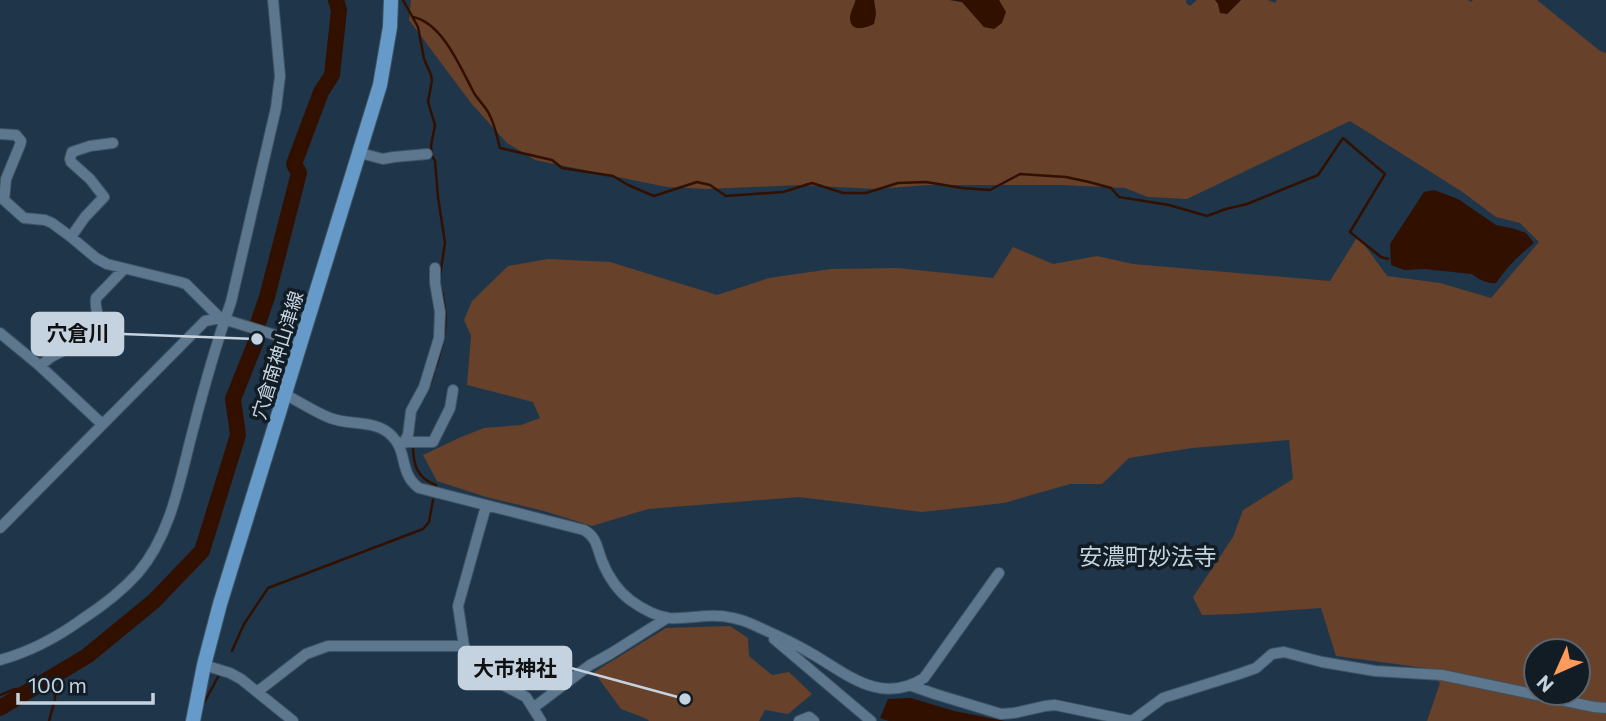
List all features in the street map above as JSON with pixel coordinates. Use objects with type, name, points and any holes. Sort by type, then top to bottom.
[{"type":"main road","name":"穴倉南神山津線","points":[[192,721],[215,668],[220,604],[286,394],[297,342],[374,107],[387,54],[391,0]]},
{"type":"street","points":[[0,660],[26,652],[70,628],[112,597],[147,561],[163,532],[231,302],[264,165],[280,76],[273,0]]},
{"type":"street","points":[[0,134],[16,135],[21,141],[6,180],[4,200],[24,218],[52,223],[107,264],[186,284],[224,319]]},
{"type":"street","points":[[71,237],[104,197],[90,178],[71,162],[72,152],[113,143]]},
{"type":"street","points":[[360,153],[383,159],[427,154]]},
{"type":"street","points":[[435,268],[440,312],[439,338],[424,387],[411,411],[407,442],[407,475],[419,488],[589,532],[598,544],[608,573],[623,593],[642,608],[667,618],[725,617],[752,624],[806,650],[854,681],[877,687],[912,685],[924,678],[999,573]]},
{"type":"street","points":[[40,366],[99,330],[96,298],[124,269]]},
{"type":"street","points":[[0,528],[201,324],[212,318],[224,319],[297,342]]},
{"type":"street","points":[[0,333],[103,424]]},
{"type":"street","points":[[286,394],[329,418],[382,428],[407,442],[433,442],[450,408],[453,390]]},
{"type":"street","points":[[486,506],[458,606],[464,646],[472,666],[477,671],[526,697],[541,721]]},
{"type":"street","points":[[533,708],[590,665],[667,618]]},
{"type":"street","points":[[764,631],[871,721]]},
{"type":"street","points":[[257,692],[306,654],[328,646],[464,646]]},
{"type":"street","points":[[912,685],[1001,714],[1055,705],[1132,721],[1163,698],[1239,674],[1256,667],[1272,654],[1284,652],[1375,671],[1442,675],[1606,708]]},
{"type":"street","points":[[215,668],[241,679],[293,721]]},
{"type":"street","points":[[799,721],[809,717],[814,721]]},
{"type":"shaded area","points":[[411,0],[855,0],[851,18],[857,28],[876,14],[874,0],[962,2],[984,27],[999,0],[1186,0],[1190,6],[1197,0],[1215,0],[1227,14],[1241,0],[1268,0],[1275,3],[1277,0],[1537,0],[1606,53],[1606,721],[1427,721],[1440,683],[1425,668],[1336,656],[1321,608],[1202,615],[1193,597],[1233,537],[1243,510],[1293,479],[1289,440],[1192,448],[1129,458],[1102,484],[1070,484],[1004,503],[922,512],[799,497],[648,509],[592,526],[437,481],[423,455],[484,428],[521,425],[540,418],[533,402],[467,385],[471,336],[464,320],[472,301],[508,266],[548,259],[610,262],[717,295],[769,278],[831,269],[898,268],[993,278],[1013,247],[1053,264],[1097,256],[1133,264],[1330,281],[1358,236],[1387,276],[1440,283],[1491,298],[1539,242],[1520,223],[1496,217],[1461,191],[1350,121],[1187,199],[1148,197],[1125,188],[1062,185],[928,185],[875,189],[800,185],[707,189],[667,187],[535,160],[507,143],[471,103],[409,20]]},
{"type":"shaded area","points":[[856,0],[874,0],[874,24],[863,28],[853,26],[850,16]]},
{"type":"shaded area","points":[[950,0],[999,0],[1006,12],[1002,23],[994,29],[984,27],[962,2]]},
{"type":"shaded area","points":[[1215,0],[1241,0],[1227,14],[1220,13]]},
{"type":"shaded area","points":[[1434,190],[1458,199],[1496,225],[1526,233],[1534,243],[1496,283],[1483,281],[1472,274],[1424,269],[1404,270],[1391,265],[1390,244],[1424,192]]},
{"type":"shaded area","points":[[730,626],[748,638],[749,656],[772,675],[789,672],[812,694],[788,714],[765,710],[759,721],[649,721],[621,709],[594,672],[666,628]]},
{"type":"shaded area","points":[[911,698],[954,711],[1005,721],[889,721],[880,718],[888,699]]},
{"type":"waterway","points":[[0,708],[87,656],[154,601],[202,551],[238,435],[233,399],[257,339],[258,323],[299,173],[294,164],[321,92],[332,75],[339,10],[336,0]]},
{"type":"waterway","points":[[403,0],[418,27],[424,59],[432,80],[428,102],[435,125],[431,146],[445,243],[440,275]]},
{"type":"waterway","points":[[413,17],[433,28],[450,48],[474,93],[489,113],[500,148],[552,160],[562,168],[613,176],[654,196],[697,182],[710,185],[726,196],[783,192],[812,183],[843,193],[866,193],[898,183],[926,182],[990,190],[1020,174],[1066,177],[1089,182],[1111,188],[1119,197],[1169,205],[1207,216],[1247,204],[1318,175],[1343,138],[1385,174],[1350,232],[1381,257],[1388,259]]},
{"type":"waterway","points":[[436,367],[445,330],[442,292]]},
{"type":"waterway","points":[[428,390],[434,373]]},
{"type":"waterway","points":[[413,445],[417,470],[436,487]]},
{"type":"waterway","points":[[232,651],[244,624],[268,588],[423,529],[429,522],[433,500]]},
{"type":"waterway","points":[[49,721],[60,683],[58,672]]},
{"type":"waterway","points":[[204,703],[219,675]]},
{"type":"waterway","points":[[0,695],[15,689],[26,693]]},
{"type":"place","name":"穴倉川","points":[[257,339]]},
{"type":"place","name":"大市神社","points":[[685,699]]},
{"type":"district","name":"安濃町妙法寺","points":[[1148,556]]}]
